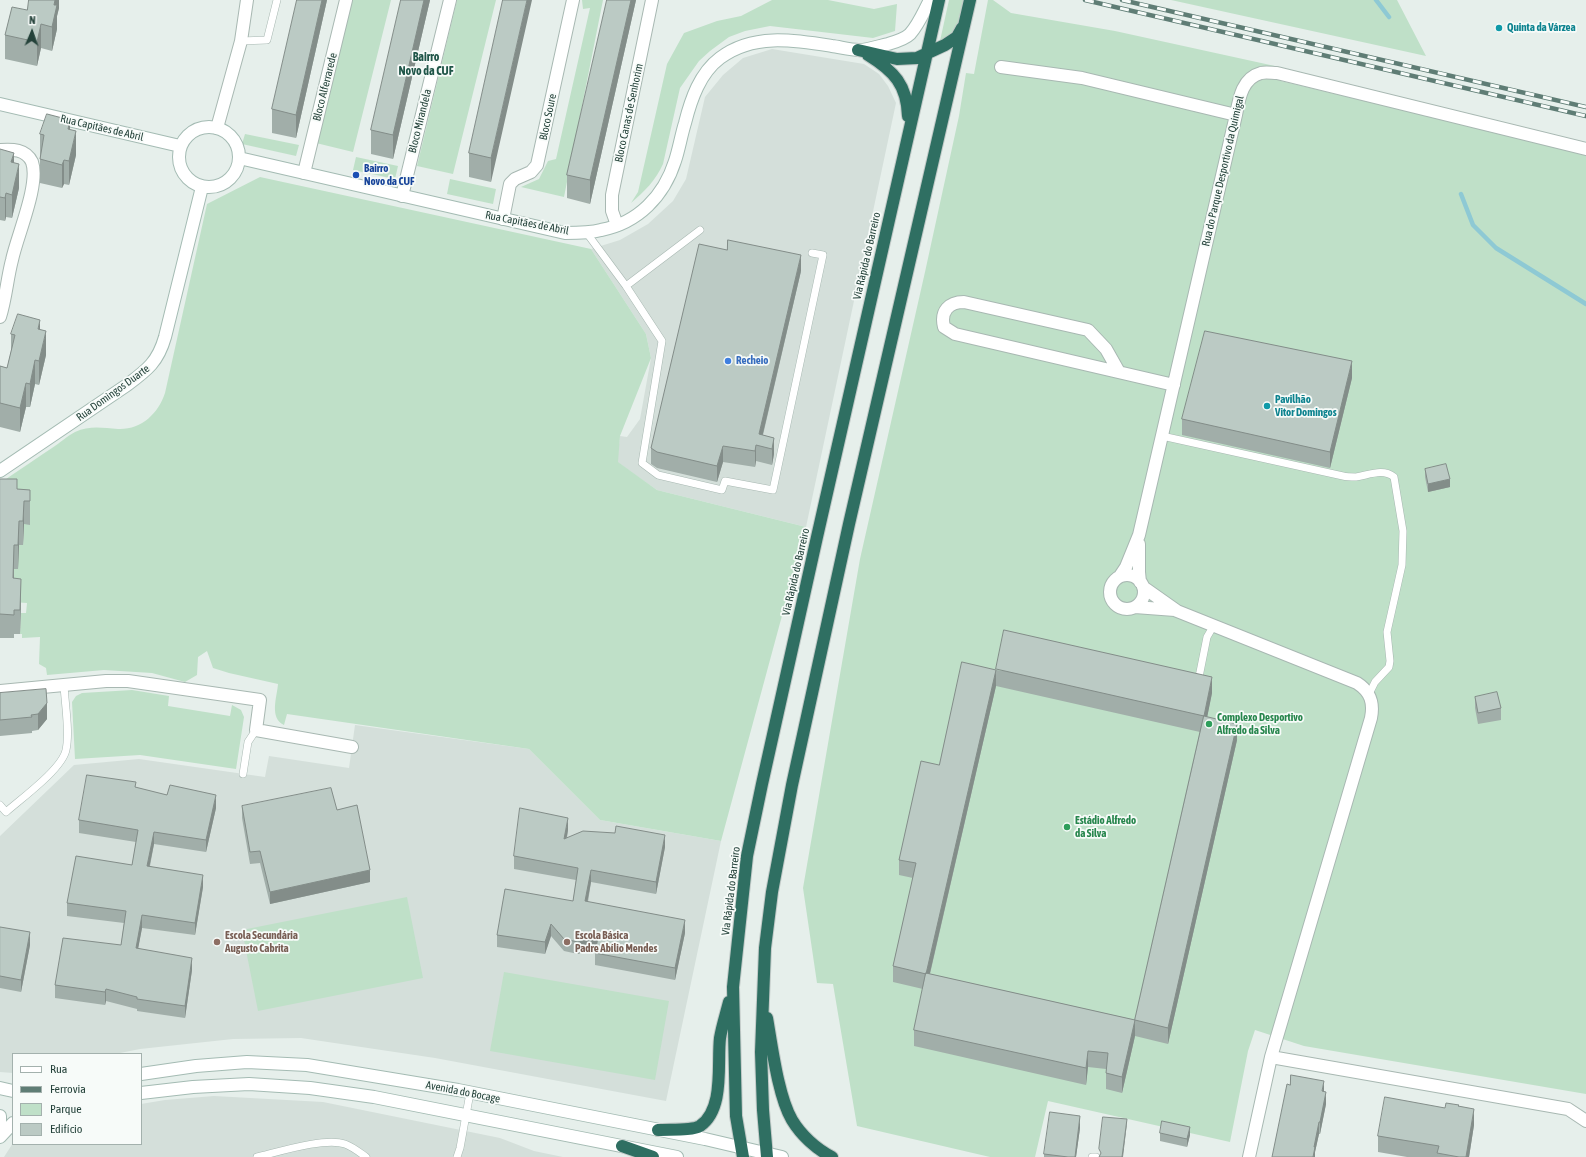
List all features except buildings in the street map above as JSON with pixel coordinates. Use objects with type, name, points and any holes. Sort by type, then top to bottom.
[{"type":"highway","name":"Via Rápida do Barreiro","points":[[743,1152],[736,1116],[733,987],[747,856],[939,0]]},
{"type":"highway","points":[[767,1155],[763,1110],[761,1052],[762,995],[765,948],[772,892],[794,778],[895,322],[970,0]]},
{"type":"highway","points":[[858,50],[897,59],[917,58],[945,45],[957,37],[965,22]]},
{"type":"highway","points":[[858,50],[879,62],[897,77],[908,102],[909,130]]},
{"type":"highway","points":[[658,1130],[688,1129],[700,1126],[708,1118],[715,1105],[719,1076],[720,1038],[733,987]]},
{"type":"highway","points":[[762,995],[784,1097],[792,1119],[806,1138],[824,1153],[832,1157]]},
{"type":"highway","points":[[622,1146],[653,1157]]},
{"type":"street","points":[[217,128],[241,41],[247,0]]},
{"type":"street","name":"Bloco Alferrarede","points":[[304,174],[346,0]]},
{"type":"street","name":"Bloco Mirandela","points":[[402,196],[450,0]]},
{"type":"street","name":"Bloco Soure","points":[[503,219],[510,184],[515,179],[531,172],[537,165],[573,0]]},
{"type":"street","name":"Bloco Canas de Senhorim","points":[[617,226],[612,211],[612,195],[652,0]]},
{"type":"street","name":"Rua Capitães de Abril","points":[[239,158],[565,233],[602,230],[617,226],[636,217],[649,206],[659,194],[675,161],[689,106],[696,89],[704,75],[721,58],[735,49],[751,44],[781,39],[858,50],[892,43],[910,34],[927,3]]},
{"type":"street","points":[[1001,67],[1082,78],[1236,115]]},
{"type":"street","name":"Rua do Parque Desportivo da Quimigal","points":[[1120,576],[1126,567],[1139,535],[1242,89],[1248,80],[1261,73],[1277,73],[1586,149]]},
{"type":"street","name":"Rua Capitães de Abril","points":[[0,104],[180,146]]},
{"type":"street","points":[[210,127],[217,128],[230,136],[238,150],[239,158],[235,173],[230,179],[217,186],[202,187],[194,184],[182,172],[178,155],[180,146],[195,130],[210,127]]},
{"type":"street","points":[[0,150],[21,151],[27,155],[31,160],[34,169],[34,176],[24,220],[11,261],[0,317]]},
{"type":"street","name":"Rua Domingos Duarte","points":[[3,466],[127,385],[155,362],[162,348],[165,337],[202,187]]},
{"type":"street","points":[[1119,372],[1106,349],[1088,330],[964,302],[955,302],[948,308],[944,316],[944,327],[955,334],[1174,385]]},
{"type":"street","points":[[1135,607],[1143,598],[1139,572],[1139,535]]},
{"type":"street","points":[[1177,610],[1135,607],[1124,609],[1119,607],[1111,600],[1110,589],[1115,579],[1120,576],[1131,575],[1177,610],[1361,686],[1369,694],[1373,705],[1371,718],[1271,1058],[1249,1157]]},
{"type":"street","points":[[0,691],[106,681],[128,681],[260,700],[256,730],[352,746]]},
{"type":"street","points":[[1271,1058],[1568,1109],[1586,1121]]},
{"type":"street","name":"Avenida do Bocage","points":[[142,1074],[196,1066],[247,1062],[307,1065],[470,1093],[658,1130],[743,1152],[782,1157]]},
{"type":"street","name":"Avenida do Bocage","points":[[142,1093],[193,1087],[249,1084],[310,1088],[374,1097],[677,1157]]},
{"type":"street","points":[[0,1088],[12,1091]]},
{"type":"street","points":[[0,1116],[0,1125]]},
{"type":"street","points":[[0,1137],[12,1124]]},
{"type":"lane","points":[[241,41],[267,40],[277,0]]},
{"type":"lane","points":[[626,286],[700,230]]},
{"type":"lane","points":[[586,232],[626,286],[662,341],[642,463],[658,475],[722,490],[725,481],[773,490],[823,255],[812,253]]},
{"type":"lane","points":[[1162,436],[1343,476],[1354,477],[1381,472],[1390,473],[1394,477],[1403,531],[1402,565],[1387,632],[1390,661],[1388,667],[1375,682],[1369,694]]},
{"type":"lane","points":[[1198,684],[1207,637],[1214,625]]},
{"type":"lane","points":[[0,805],[6,812],[59,766],[66,751],[67,734],[64,685]]},
{"type":"lane","points":[[243,774],[248,742],[256,730]]},
{"type":"lane","points":[[457,1157],[470,1093]]},
{"type":"lane","points":[[257,1157],[330,1142],[344,1144],[366,1157]]},
{"type":"shaded area","points":[[772,49],[864,64],[879,74],[888,86],[896,103],[806,527],[657,490],[617,462],[620,436],[627,437],[640,419],[651,358],[646,334],[591,249],[620,240],[648,224],[673,201],[686,179],[705,97],[723,75],[743,58]]},
{"type":"shaded area","points":[[355,725],[529,749],[600,820],[721,841],[666,1101],[435,1058],[301,1038],[233,1039],[140,1049],[120,1053],[12,1053],[12,1073],[0,1072],[0,836],[74,765],[139,759],[265,777],[269,756],[349,768]]},
{"type":"shaded area","points":[[214,1096],[323,1102],[500,1138],[534,1151],[563,1157],[4,1157],[12,1145],[142,1145],[142,1104],[165,1100]]},
{"type":"green space","points":[[352,0],[391,0],[353,152],[316,143]]},
{"type":"green space","points":[[457,0],[496,0],[453,174],[417,166]]},
{"type":"green space","points":[[582,0],[603,0],[564,197],[521,187],[539,179],[548,161],[556,159],[590,8],[583,9]]},
{"type":"green space","points":[[772,0],[828,0],[874,9],[897,4],[895,31],[873,38],[770,26],[745,31],[729,37],[699,61],[680,88],[663,164],[649,185],[631,203],[638,192],[667,64],[684,33],[717,21],[741,16]]},
{"type":"green space","points":[[949,0],[965,0],[962,14],[955,29],[947,37],[940,41]]},
{"type":"green space","name":"Complexo Desportivo Alfredo da Silva","points":[[988,0],[993,0],[1011,13],[1115,31],[1284,68],[1281,81],[1586,154],[1586,1094],[1304,1046],[1255,1030],[1248,1051],[1230,1142],[1048,1101],[1035,1157],[990,1157],[857,1126],[833,984],[817,983],[803,888],[860,559],[925,272],[959,116],[966,73],[974,74]]},
{"type":"green space","points":[[1171,0],[1397,0],[1426,56]]},
{"type":"green space","points":[[245,134],[299,145],[296,156],[242,144]]},
{"type":"green space","points":[[356,157],[398,166],[395,179],[353,170]]},
{"type":"green space","points":[[260,177],[591,249],[646,334],[651,358],[620,436],[618,462],[657,490],[806,527],[721,841],[600,820],[529,749],[287,714],[284,725],[279,722],[275,712],[278,684],[213,668],[207,651],[198,657],[197,675],[185,682],[152,673],[104,670],[47,675],[46,668],[39,664],[40,637],[22,638],[22,634],[20,634],[21,613],[26,613],[27,603],[13,602],[14,569],[18,569],[18,545],[23,545],[24,524],[0,485],[6,479],[75,432],[86,428],[126,429],[141,424],[153,414],[162,401],[165,393],[207,204]]},
{"type":"green space","points":[[450,179],[496,189],[493,204],[447,194]]},
{"type":"green space","points":[[132,690],[169,696],[168,706],[230,716],[232,705],[241,710],[244,717],[236,769],[140,755],[75,759],[72,702],[76,696],[82,693]]},
{"type":"green space","points":[[407,897],[423,978],[258,1011],[242,930]]},
{"type":"green space","points":[[504,972],[669,1001],[655,1080],[490,1051]]},
{"type":"waterway","points":[[1376,0],[1389,17]]},
{"type":"waterway","points":[[1461,194],[1473,225],[1496,248],[1586,304]]},
{"type":"railway","points":[[1085,0],[1586,116]]},
{"type":"railway","points":[[1122,0],[1586,107]]},
{"type":"place","name":"Quinta da Várzea","points":[[1499,28]]},
{"type":"place","name":"Bairro Novo da CUF","points":[[356,175]]},
{"type":"place","name":"Recheio","points":[[728,361]]},
{"type":"place","name":"Pavilhão Vitor Domingos","points":[[1267,406]]},
{"type":"place","name":"Complexo Desportivo Alfredo da Silva","points":[[1209,724]]},
{"type":"place","name":"Estádio Alfredo da Silva","points":[[1067,827]]},
{"type":"place","name":"Escola Secundária Augusto Cabrita","points":[[217,942]]},
{"type":"place","name":"Escola Básica Padre Abílio Mendes","points":[[567,942]]},
{"type":"district","name":"Bairro Novo da CUF","points":[[426,64]]}]
